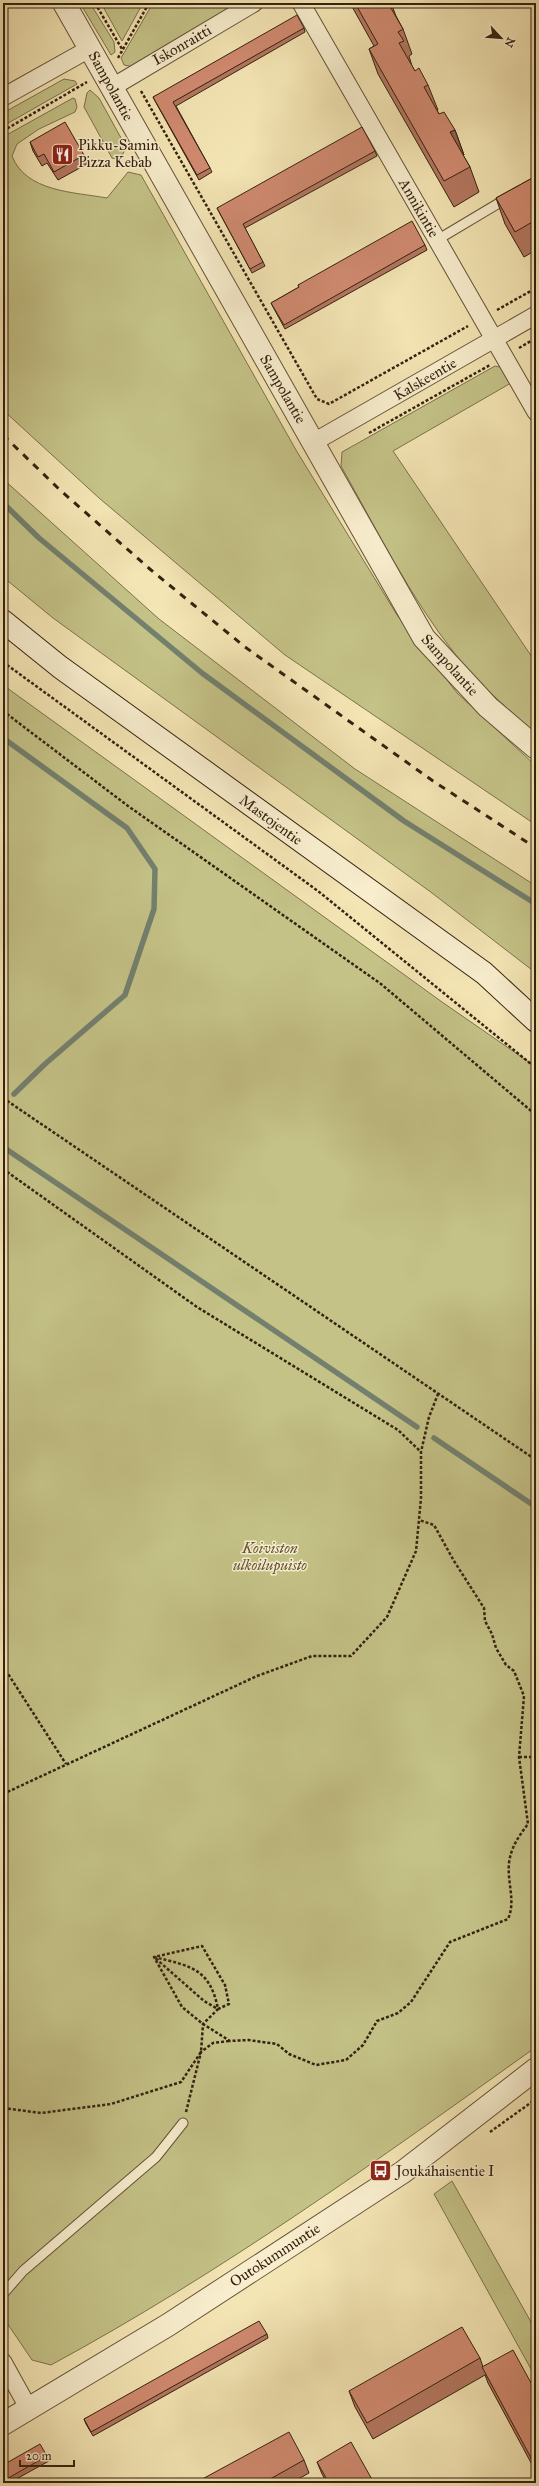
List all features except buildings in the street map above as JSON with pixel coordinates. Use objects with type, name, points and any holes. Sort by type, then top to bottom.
[{"type":"street","name":"Sampolantie","points":[[64,3],[424,638],[488,707],[536,748]]},
{"type":"street","name":"Iskonraitti","points":[[107,80],[132,75],[254,3]]},
{"type":"street","name":"Annikintie","points":[[301,3],[536,412]]},
{"type":"street","points":[[3,97],[89,49]]},
{"type":"street","name":"Kalskeentie","points":[[314,442],[536,315]]},
{"type":"street","name":"Mastojentie","points":[[3,621],[66,672],[484,973],[536,1021]]},
{"type":"street","name":"Outokummuntie","points":[[3,2424],[168,2325],[403,2172],[536,2069]]},
{"type":"street","points":[[3,2362],[29,2409]]},
{"type":"lane","points":[[437,240],[516,193]]},
{"type":"lane","points":[[3,2294],[23,2271],[156,2158],[183,2123]]},
{"type":"path","points":[[95,3],[123,49]]},
{"type":"path","points":[[149,3],[117,60],[122,69],[132,75],[317,399],[329,404],[536,288]]},
{"type":"path","points":[[3,131],[107,80]]},
{"type":"path","points":[[365,435],[504,357]]},
{"type":"path","points":[[3,662],[318,891],[536,1068]]},
{"type":"path","points":[[3,711],[128,806],[381,984],[536,1115]]},
{"type":"path","points":[[3,1098],[536,1460]]},
{"type":"path","points":[[3,1169],[197,1307],[398,1430],[421,1452]]},
{"type":"path","points":[[3,1794],[257,1676],[312,1656],[351,1656],[387,1617],[416,1551],[421,1498],[421,1452],[429,1417],[438,1394]]},
{"type":"path","points":[[3,2108],[41,2113],[111,2104],[181,2082],[200,2052],[213,2043],[248,2040],[277,2044],[289,2054],[316,2066],[346,2060],[363,2045],[377,2021],[398,2013],[411,2002],[450,1942],[508,1919],[512,1909],[509,1863],[514,1843],[528,1824],[519,1757],[524,1696],[514,1671],[506,1665],[496,1648],[492,1634],[485,1622],[484,1608],[454,1561],[434,1525],[419,1520]]},
{"type":"path","points":[[3,1666],[66,1764]]},
{"type":"path","points":[[519,1757],[536,1757]]},
{"type":"path","points":[[154,1957],[202,1946],[225,1985],[229,2004],[218,2009],[203,2024],[200,2052],[183,2123]]},
{"type":"path","points":[[154,1957],[182,2007],[203,2024],[230,2041]]},
{"type":"path","points":[[154,1957],[191,1966],[205,1976],[215,1991],[218,2009]]},
{"type":"path","points":[[154,1957],[204,2001],[218,2009]]},
{"type":"green space","points":[[80,3],[90,3],[114,42],[115,52],[111,55]]},
{"type":"green space","points":[[101,3],[143,3],[122,41]]},
{"type":"green space","points":[[153,3],[242,3],[134,67],[124,65],[121,58]]},
{"type":"green space","points":[[64,79],[75,81],[77,84],[3,126],[3,113]]},
{"type":"green space","points":[[90,90],[99,98],[126,147],[123,154],[117,159],[112,158],[84,107],[87,93]]},
{"type":"green space","points":[[73,98],[75,99],[77,107],[75,112],[39,129],[17,144],[12,156],[19,168],[28,177],[40,184],[66,192],[107,198],[128,172],[141,175],[296,450],[397,615],[457,693],[536,766],[536,825],[285,655],[99,498],[3,410],[3,137]]},
{"type":"green space","points":[[495,366],[500,367],[511,383],[393,451],[536,663],[536,733],[484,686],[455,654],[423,610],[341,466],[342,452]]},
{"type":"green space","points":[[3,479],[159,619],[355,769],[536,886],[536,973],[432,893],[53,618],[3,577]]},
{"type":"green space","name":"Koiviston ulkoilupuisto","points":[[3,685],[442,1002],[536,1067],[536,2047],[358,2173],[238,2254],[114,2330],[51,2365],[32,2360],[3,2317]]},
{"type":"green space","points":[[452,2181],[536,2331],[536,2378],[434,2194]]},
{"type":"waterway","points":[[3,503],[39,538],[202,673],[404,821],[536,904]]},
{"type":"waterway","points":[[3,738],[127,828],[155,869],[154,909],[125,995],[45,1064],[14,1094]]},
{"type":"waterway","points":[[3,1147],[417,1427]]},
{"type":"waterway","points":[[434,1438],[536,1507]]},
{"type":"railway","points":[[3,435],[60,490],[151,570],[245,647],[433,781],[536,848]]},
{"type":"place","name":"Pikku-Samin Pizza Kebab","points":[[62,154]]},
{"type":"place","name":"Joukahaisentie I","points":[[380,2171]]}]
